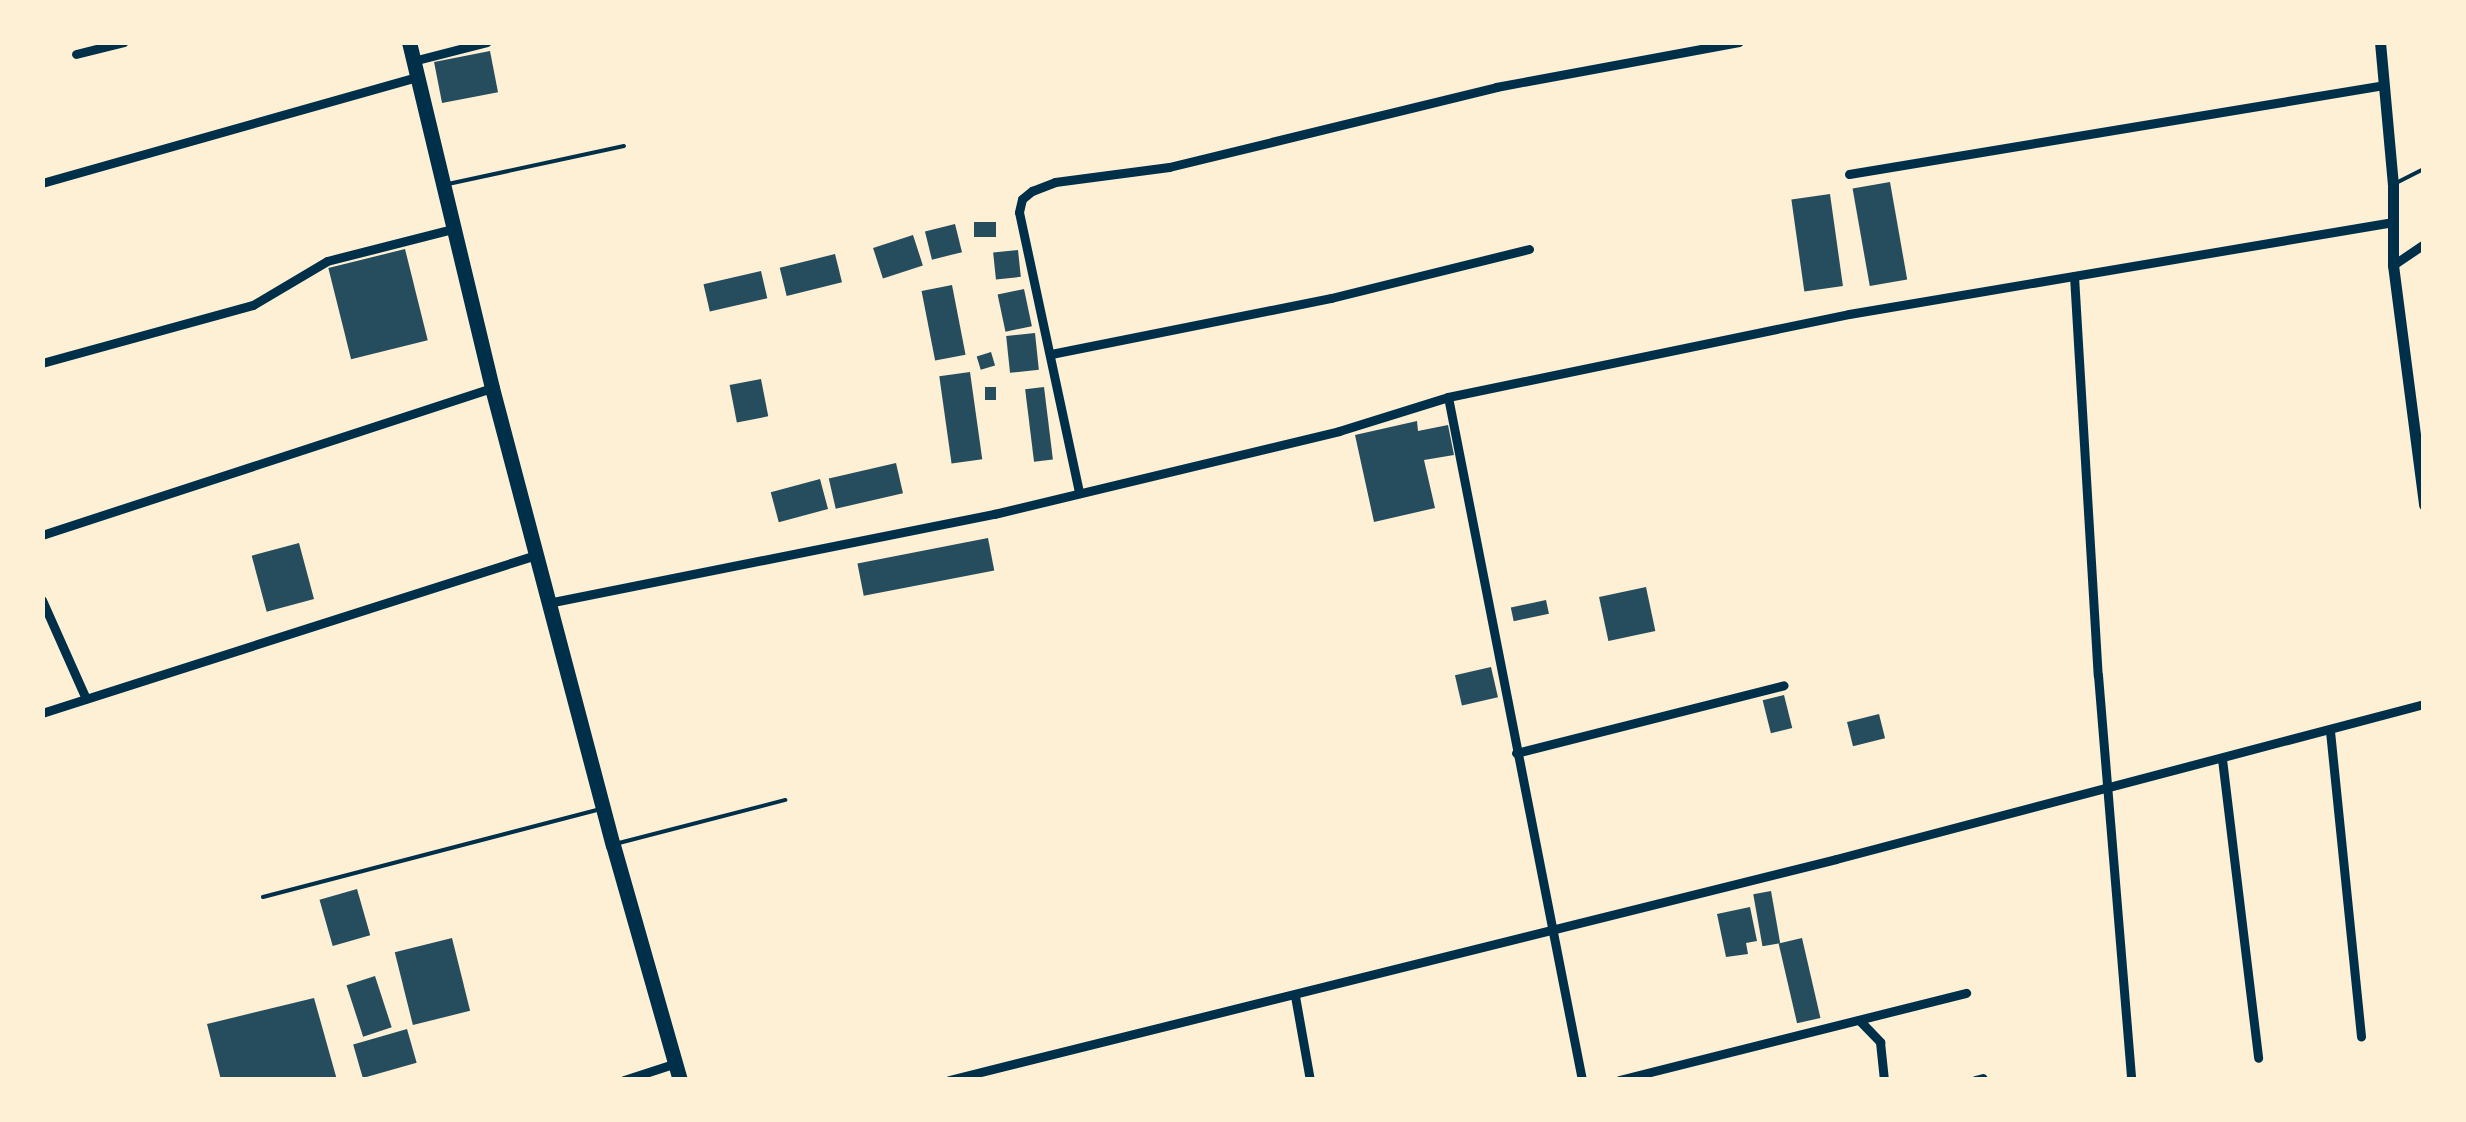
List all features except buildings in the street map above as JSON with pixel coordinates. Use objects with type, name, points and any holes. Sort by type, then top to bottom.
[{"type":"highway","points":[[409,42],[548,603],[680,1080]]},
{"type":"street","points":[[76,54],[124,42]]},
{"type":"street","points":[[42,183],[415,69],[487,42]]},
{"type":"street","points":[[1080,492],[1019,212],[1022,199],[1032,191],[1055,182],[1169,168],[1496,86],[1738,42]]},
{"type":"street","points":[[2380,42],[2393,184],[2393,266],[2423,502]]},
{"type":"street","points":[[1849,174],[2384,85]]},
{"type":"street","points":[[548,603],[878,538],[1339,430],[1448,397],[1849,314],[2393,222]]},
{"type":"street","points":[[42,363],[253,305],[328,261],[454,229]]},
{"type":"street","points":[[2393,266],[2424,244]]},
{"type":"street","points":[[1051,354],[1331,298],[1528,249]]},
{"type":"street","points":[[2074,276],[2106,785],[2131,1080]]},
{"type":"street","points":[[42,535],[492,388]]},
{"type":"street","points":[[1448,397],[1582,1080]]},
{"type":"street","points":[[42,714],[536,555]]},
{"type":"street","points":[[42,600],[86,699]]},
{"type":"street","points":[[1516,753],[1784,685]]},
{"type":"street","points":[[948,1080],[1836,859],[2424,704]]},
{"type":"street","points":[[2330,731],[2361,1036]]},
{"type":"street","points":[[2222,759],[2258,1058]]},
{"type":"street","points":[[1620,1080],[1966,993]]},
{"type":"street","points":[[1295,996],[1310,1080]]},
{"type":"street","points":[[1861,1022],[1880,1042],[1884,1080]]},
{"type":"street","points":[[624,1080],[676,1063]]},
{"type":"lane","points":[[444,185],[624,146]]},
{"type":"lane","points":[[2393,184],[2424,169]]},
{"type":"lane","points":[[613,845],[785,800]]},
{"type":"lane","points":[[263,897],[603,808]]}]
